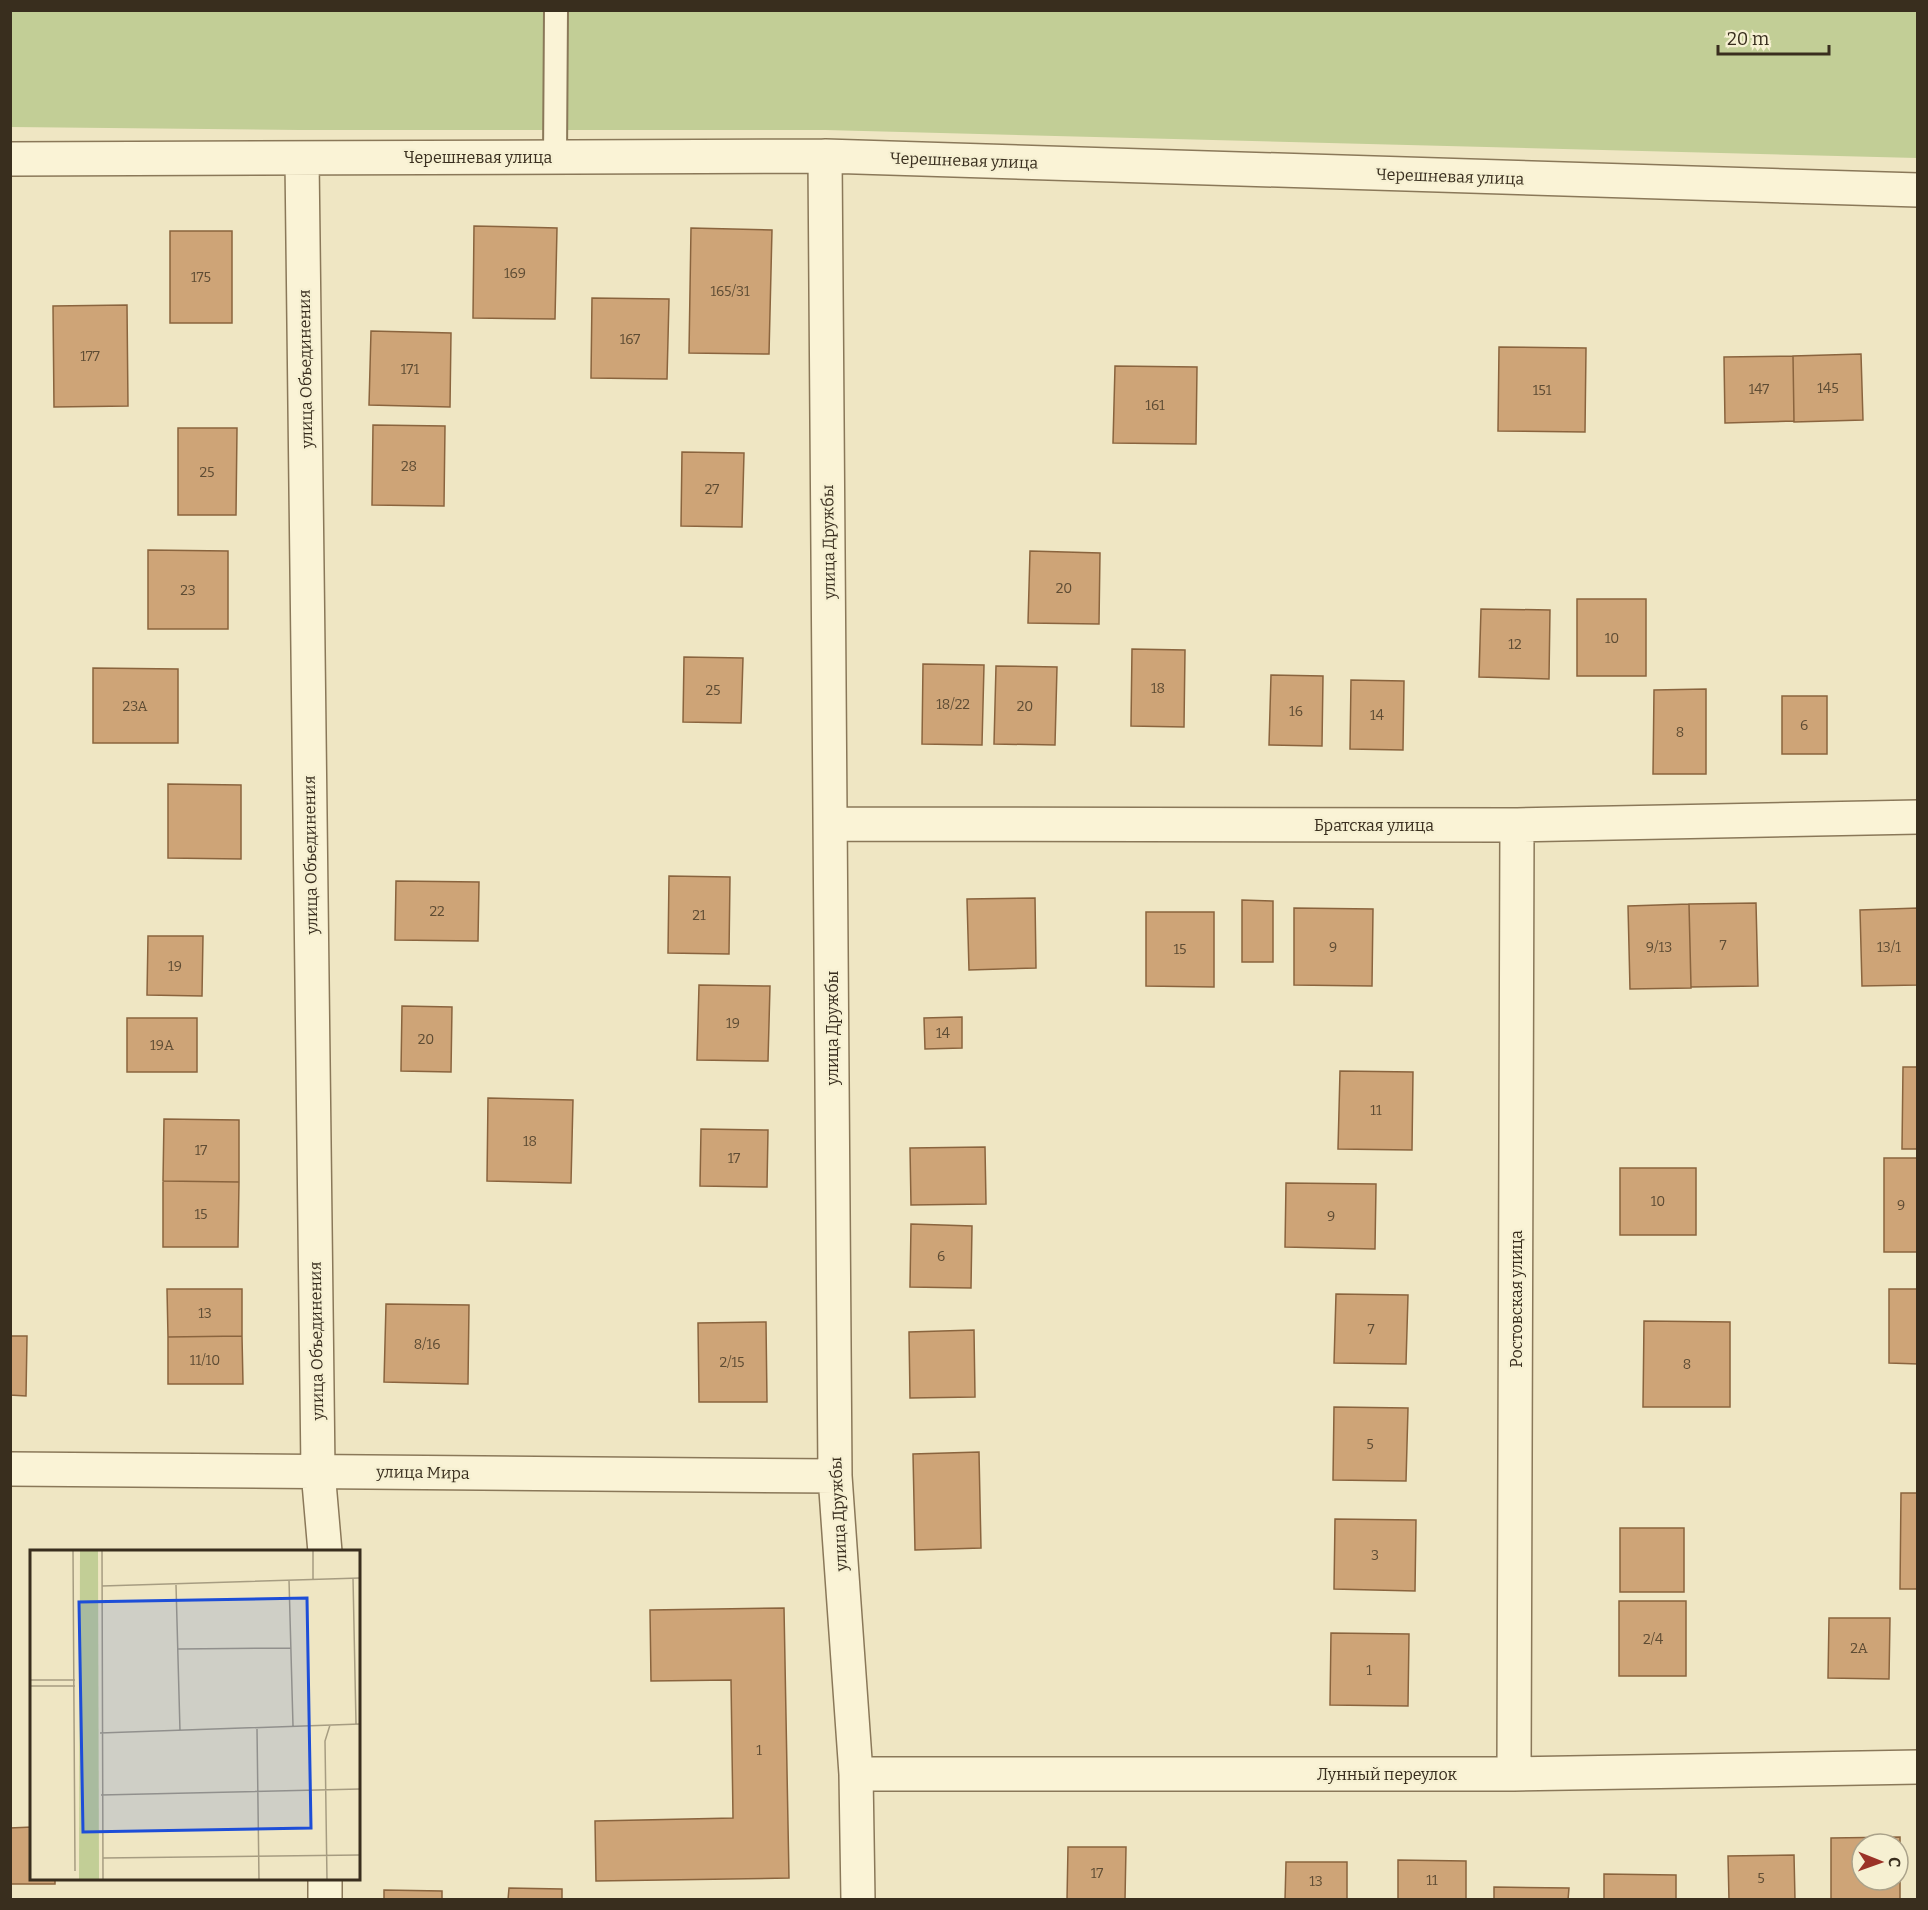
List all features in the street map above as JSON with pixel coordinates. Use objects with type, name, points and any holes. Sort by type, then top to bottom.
[{"type":"street","name":"Черешневая улица","points":[[10,159],[825,156],[1917,190]]},
{"type":"street","name":"улица Дружбы","points":[[825,156],[835,1476],[856,1774],[858,1899]]},
{"type":"street","name":"улица Объединения","points":[[302,159],[318,1471],[325,1550]]},
{"type":"street","name":"Братская улица","points":[[831,824],[1517,825],[1917,817]]},
{"type":"street","name":"Ростовская улица","points":[[1515,1774],[1517,825]]},
{"type":"street","name":"улица Мира","points":[[10,1469],[835,1476]]},
{"type":"street","name":"Лунный переулок","points":[[856,1774],[1515,1774],[1917,1767]]},
{"type":"street","points":[[325,1880],[325,1899]]},
{"type":"lane","points":[[555,157],[556,10]]},
{"type":"green space","points":[[11,11],[1917,11],[1917,158],[825,130],[300,130],[11,127]]},
{"type":"building","points":[[474,226],[557,228],[555,319],[473,318]]},
{"type":"building","points":[[691,228],[772,230],[769,354],[689,353]]},
{"type":"building","points":[[170,231],[232,231],[232,323],[170,323]]},
{"type":"building","points":[[592,298],[669,299],[667,379],[591,378]]},
{"type":"building","points":[[127,305],[128,406],[54,407],[53,306]]},
{"type":"building","points":[[371,331],[451,333],[450,407],[369,405]]},
{"type":"building","points":[[1499,347],[1586,348],[1585,432],[1498,431]]},
{"type":"building","points":[[1861,354],[1863,420],[1794,422],[1793,356]]},
{"type":"building","points":[[1793,356],[1794,421],[1725,423],[1724,357]]},
{"type":"building","points":[[1115,366],[1197,367],[1196,444],[1113,443]]},
{"type":"building","points":[[373,425],[445,426],[444,506],[372,505]]},
{"type":"building","points":[[178,428],[237,428],[236,515],[178,515]]},
{"type":"building","points":[[682,452],[744,453],[742,527],[681,526]]},
{"type":"building","points":[[148,550],[228,551],[228,629],[148,629]]},
{"type":"building","points":[[1030,551],[1100,553],[1099,624],[1028,623]]},
{"type":"building","points":[[1577,599],[1646,599],[1646,676],[1577,676]]},
{"type":"building","points":[[1481,609],[1550,610],[1549,679],[1479,677]]},
{"type":"building","points":[[1132,649],[1185,650],[1184,727],[1131,726]]},
{"type":"building","points":[[684,657],[743,658],[741,723],[683,722]]},
{"type":"building","points":[[923,664],[984,665],[982,745],[922,744]]},
{"type":"building","points":[[996,666],[1057,667],[1055,745],[994,744]]},
{"type":"building","points":[[93,668],[178,669],[178,743],[93,743]]},
{"type":"building","points":[[1271,675],[1323,676],[1322,746],[1269,745]]},
{"type":"building","points":[[1351,680],[1404,681],[1403,750],[1350,749]]},
{"type":"building","points":[[1706,689],[1706,774],[1653,774],[1654,690]]},
{"type":"building","points":[[1782,696],[1827,696],[1827,754],[1782,754]]},
{"type":"building","points":[[168,784],[241,785],[241,859],[168,858]]},
{"type":"building","points":[[669,876],[730,877],[729,954],[668,953]]},
{"type":"building","points":[[396,881],[479,882],[478,941],[395,940]]},
{"type":"building","points":[[1035,898],[1036,968],[969,970],[967,899]]},
{"type":"building","points":[[1242,900],[1273,901],[1273,962],[1242,962]]},
{"type":"building","points":[[1756,903],[1758,986],[1691,987],[1689,904]]},
{"type":"building","points":[[1689,904],[1691,988],[1630,989],[1628,906]]},
{"type":"building","points":[[1294,908],[1373,909],[1372,986],[1294,985]]},
{"type":"building","points":[[1918,908],[1918,985],[1862,986],[1860,910]]},
{"type":"building","points":[[1146,912],[1214,912],[1214,987],[1146,986]]},
{"type":"building","points":[[148,936],[203,936],[202,996],[147,995]]},
{"type":"building","points":[[699,985],[770,986],[768,1061],[697,1060]]},
{"type":"building","points":[[402,1006],[452,1007],[451,1072],[401,1071]]},
{"type":"building","points":[[962,1017],[962,1048],[925,1049],[924,1018]]},
{"type":"building","points":[[127,1018],[197,1018],[197,1072],[127,1072]]},
{"type":"building","points":[[1903,1067],[1918,1067],[1918,1149],[1902,1149]]},
{"type":"building","points":[[1340,1071],[1413,1072],[1412,1150],[1338,1149]]},
{"type":"building","points":[[488,1098],[573,1100],[571,1183],[487,1181]]},
{"type":"building","points":[[164,1119],[239,1120],[239,1182],[163,1181]]},
{"type":"building","points":[[701,1129],[768,1130],[767,1187],[700,1186]]},
{"type":"building","points":[[985,1147],[986,1204],[911,1205],[910,1148]]},
{"type":"building","points":[[1884,1158],[1918,1158],[1918,1252],[1884,1252]]},
{"type":"building","points":[[1620,1168],[1696,1168],[1696,1235],[1620,1235]]},
{"type":"building","points":[[163,1181],[239,1182],[238,1247],[163,1247]]},
{"type":"building","points":[[1286,1183],[1376,1184],[1375,1249],[1285,1247]]},
{"type":"building","points":[[911,1224],[972,1226],[971,1288],[910,1287]]},
{"type":"building","points":[[167,1289],[242,1289],[242,1336],[168,1337]]},
{"type":"building","points":[[1889,1289],[1918,1289],[1918,1364],[1889,1363]]},
{"type":"building","points":[[1336,1294],[1408,1295],[1406,1364],[1334,1363]]},
{"type":"building","points":[[386,1304],[469,1305],[468,1384],[384,1382]]},
{"type":"building","points":[[1644,1321],[1730,1322],[1730,1407],[1643,1407]]},
{"type":"building","points":[[766,1322],[767,1402],[699,1402],[698,1323]]},
{"type":"building","points":[[974,1330],[975,1397],[910,1398],[909,1332]]},
{"type":"building","points":[[10,1336],[27,1336],[26,1396],[10,1395]]},
{"type":"building","points":[[242,1336],[243,1384],[168,1384],[168,1337]]},
{"type":"building","points":[[1334,1407],[1408,1408],[1406,1481],[1333,1480]]},
{"type":"building","points":[[979,1452],[981,1548],[915,1550],[913,1454]]},
{"type":"building","points":[[1901,1493],[1918,1493],[1918,1589],[1900,1589]]},
{"type":"building","points":[[1335,1519],[1416,1520],[1415,1591],[1334,1589]]},
{"type":"building","points":[[1620,1528],[1684,1528],[1684,1592],[1620,1592]]},
{"type":"building","points":[[1619,1601],[1686,1601],[1686,1676],[1619,1676]]},
{"type":"building","points":[[784,1608],[789,1878],[596,1881],[595,1821],[733,1818],[731,1680],[651,1681],[650,1610]]},
{"type":"building","points":[[1829,1618],[1890,1618],[1889,1679],[1828,1678]]},
{"type":"building","points":[[1331,1633],[1409,1634],[1408,1706],[1330,1705]]},
{"type":"building","points":[[30,1827],[30,1880],[55,1880],[55,1884],[10,1884],[10,1828]]},
{"type":"building","points":[[1831,1838],[1850,1838],[1850,1892],[1900,1892],[1900,1900],[1831,1900]]},
{"type":"building","points":[[1068,1847],[1126,1847],[1125,1900],[1067,1900]]},
{"type":"building","points":[[1794,1855],[1795,1900],[1729,1900],[1728,1856]]},
{"type":"building","points":[[1398,1860],[1466,1861],[1466,1900],[1398,1900]]},
{"type":"building","points":[[1286,1862],[1347,1862],[1347,1900],[1285,1900]]},
{"type":"building","points":[[1604,1874],[1676,1875],[1676,1900],[1604,1900]]},
{"type":"building","points":[[1494,1887],[1569,1888],[1568,1900],[1494,1900]]},
{"type":"building","points":[[509,1888],[562,1889],[562,1900],[508,1900]]},
{"type":"building","points":[[384,1890],[442,1891],[442,1900],[384,1900]]}]
